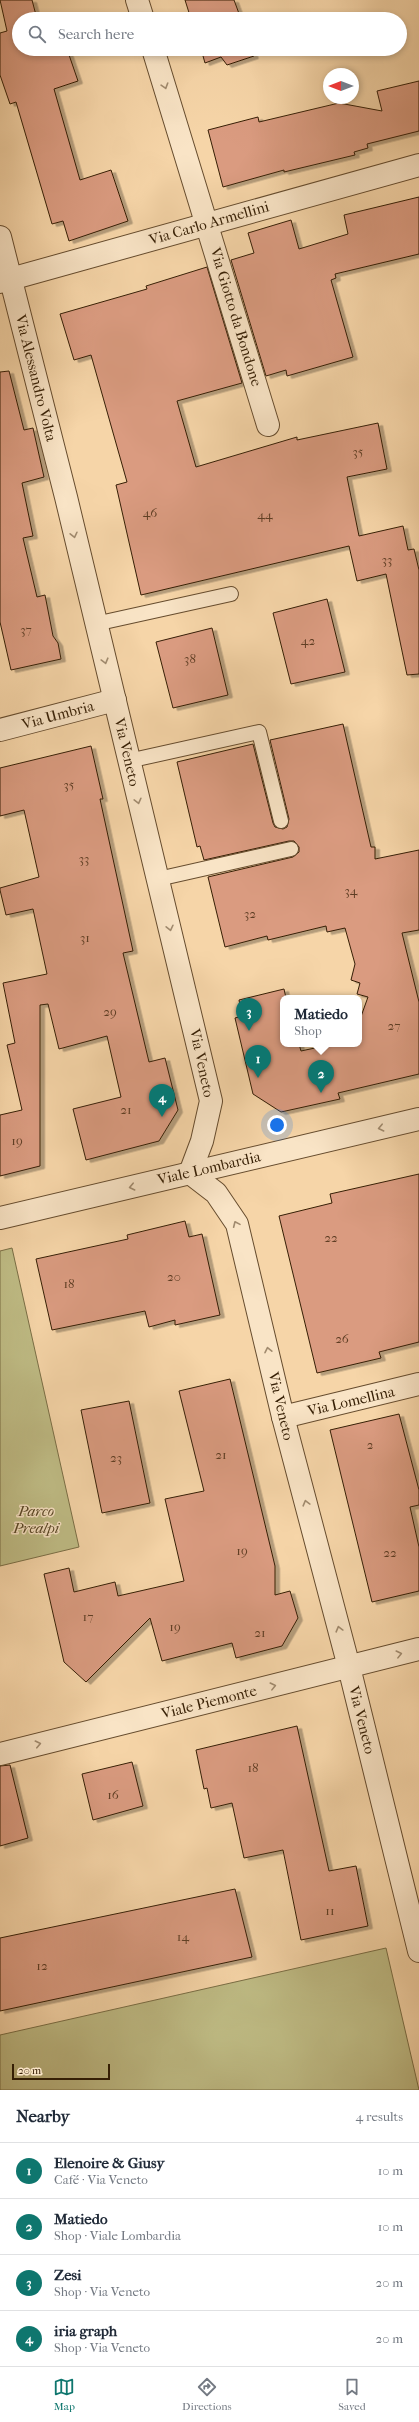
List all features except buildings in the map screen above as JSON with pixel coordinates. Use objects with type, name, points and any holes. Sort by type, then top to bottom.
[{"type":"street","points":[[137,0],[141,12]]},
{"type":"street","name":"Via Giotto da Bondone","points":[[155,56],[268,425]]},
{"type":"street","name":"Via Carlo Armellini","points":[[6,280],[419,165]]},
{"type":"street","name":"Via Alessandro Volta","points":[[0,237],[6,280],[66,497]]},
{"type":"street","name":"Via Veneto","points":[[66,497],[115,700],[128,761],[211,1101],[202,1141],[190,1173],[216,1193],[237,1224],[283,1417],[349,1667],[419,1950]]},
{"type":"street","name":"Via Umbria","points":[[0,730],[115,700]]},
{"type":"street","name":"Viale Lombardia","points":[[0,1218],[419,1118]]},
{"type":"street","name":"Via Lomellina","points":[[283,1417],[419,1384]]},
{"type":"street","name":"Viale Piemonte","points":[[0,1754],[419,1649]]},
{"type":"lane","points":[[96,624],[232,594]]},
{"type":"lane","points":[[128,761],[259,732],[281,821]]},
{"type":"lane","points":[[158,879],[291,848]]},
{"type":"green space","name":"Parco Prealpi","points":[[12,1248],[79,1547],[0,1566],[0,1251]]},
{"type":"green space","points":[[386,1948],[419,2090],[0,2090],[0,2035]]},
{"type":"place","name":"Zesi","points":[[249,1031]]},
{"type":"place","name":"Elenoire & Giusy","points":[[258,1078]]},
{"type":"place","name":"Matiedo","points":[[321,1093]]},
{"type":"place","name":"iria graph","points":[[162,1117]]}]
